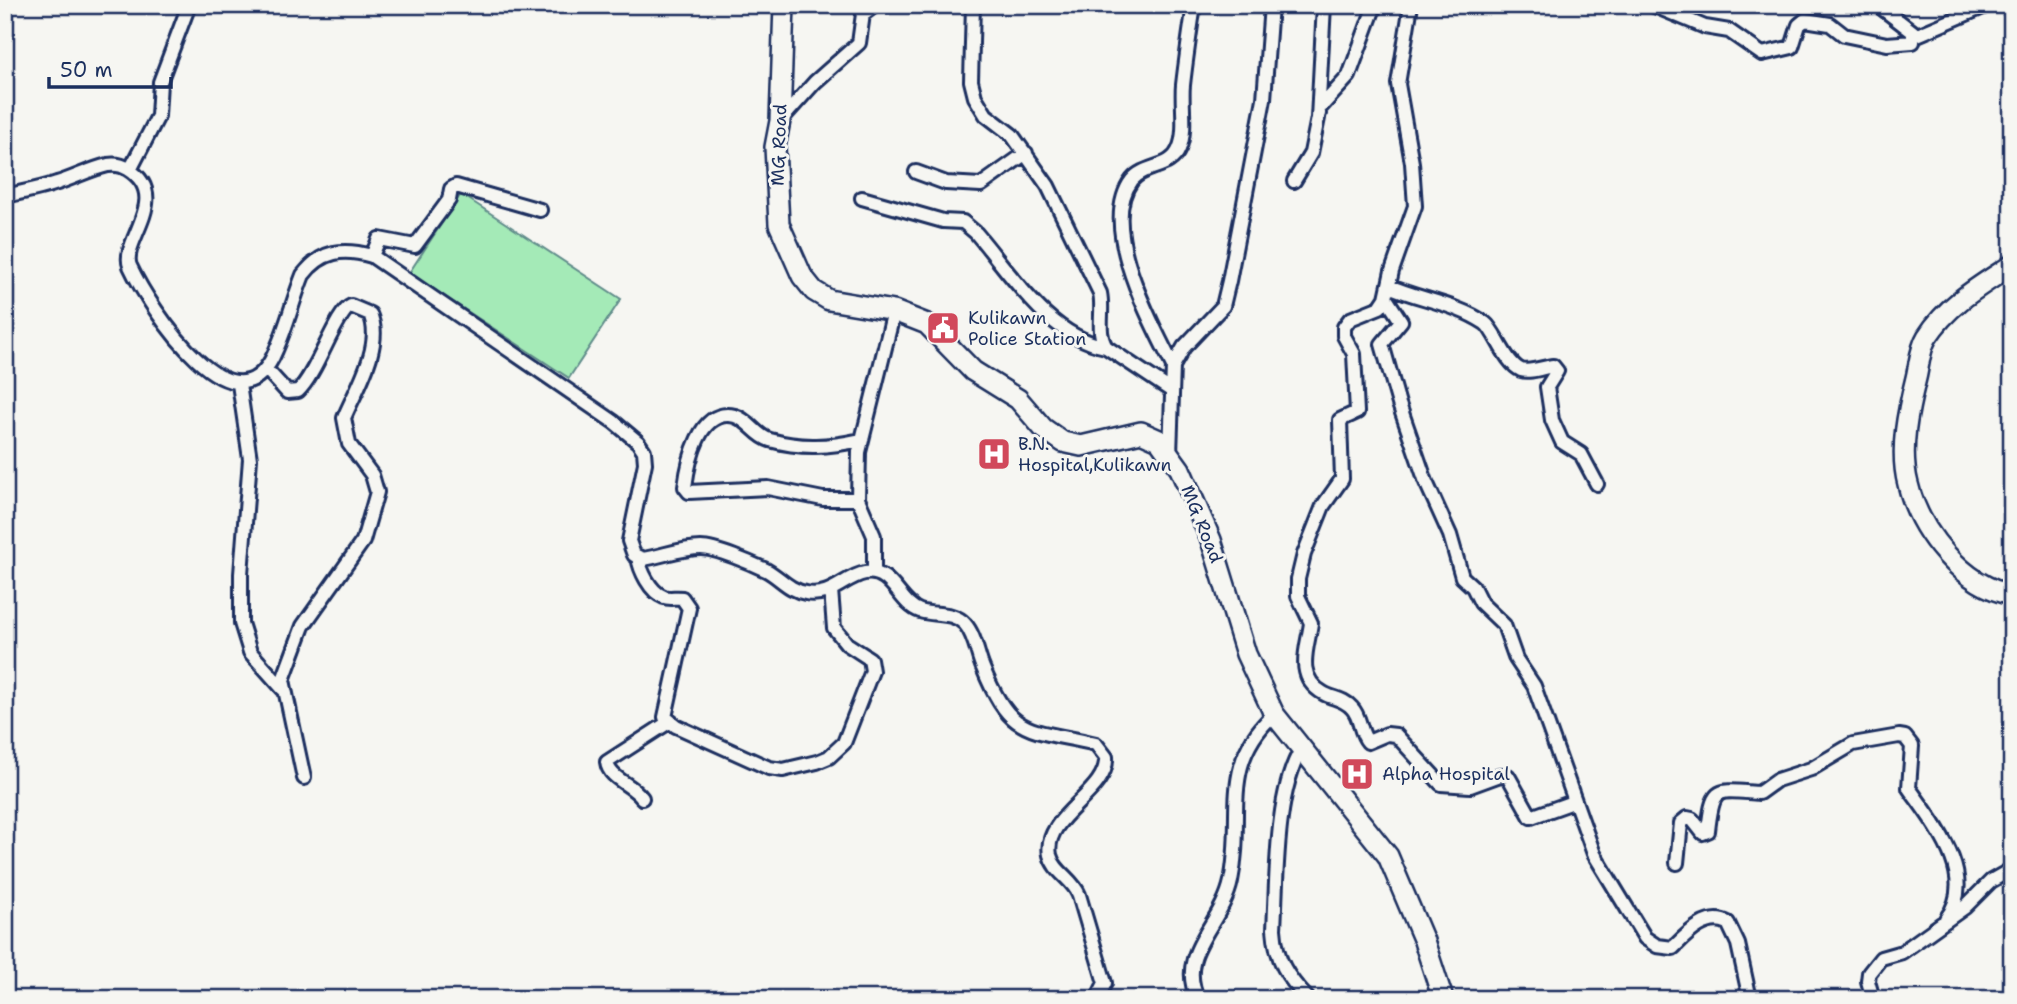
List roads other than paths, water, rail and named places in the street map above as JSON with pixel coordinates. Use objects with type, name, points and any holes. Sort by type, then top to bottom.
[{"type":"main road","name":"MG Road","points":[[784,5],[780,121],[775,147],[779,224],[802,276],[814,291],[829,300],[894,311],[927,324],[973,371],[1018,399],[1044,428],[1063,442],[1081,446],[1141,432],[1159,440],[1180,469],[1212,540],[1246,654],[1274,714],[1388,856],[1424,941],[1443,999]]},
{"type":"main road","points":[[2012,265],[1963,297],[1926,339],[1910,404],[1905,454],[1908,484],[1919,510],[1960,571],[1981,585],[2012,595]]},
{"type":"street","points":[[130,170],[158,116],[160,82],[190,5]]},
{"type":"street","points":[[780,121],[816,82],[859,43],[863,14],[875,5]]},
{"type":"street","points":[[973,5],[971,81],[975,97],[986,115],[1009,132],[1048,186],[1100,293],[1103,312],[1101,336],[1105,346]]},
{"type":"street","points":[[1173,366],[1136,289],[1121,221],[1122,202],[1133,178],[1147,168],[1170,161],[1181,147],[1184,84],[1194,5]]},
{"type":"street","points":[[1170,455],[1173,366],[1184,347],[1223,306],[1264,99],[1272,5]]},
{"type":"street","points":[[1318,118],[1324,5]]},
{"type":"street","points":[[1294,181],[1311,153],[1319,109],[1349,76],[1375,5]]},
{"type":"street","points":[[1411,5],[1398,84],[1412,163],[1415,206],[1387,292],[1377,309],[1350,319],[1343,331],[1354,354],[1357,412],[1340,420],[1342,479],[1323,506],[1301,564],[1298,596],[1311,623],[1304,654],[1305,671],[1323,693],[1340,698],[1353,708],[1368,742],[1387,734],[1396,735],[1441,784],[1470,786],[1505,775],[1512,779],[1522,806],[1531,817],[1573,802]]},
{"type":"street","points":[[1652,5],[1705,27],[1729,31],[1762,54],[1792,47],[1796,42],[1799,24],[1805,20],[1830,24],[1844,35],[1887,44],[1909,44],[1915,36],[1988,5]]},
{"type":"street","points":[[1878,5],[1915,36]]},
{"type":"street","points":[[916,172],[946,183],[981,186],[1026,153]]},
{"type":"street","points":[[5,196],[56,184],[108,165],[130,170],[140,182],[146,200],[143,222],[128,253],[129,263],[150,305],[187,350],[220,376],[239,384],[252,383],[267,370],[303,275],[312,264],[332,252],[372,256],[587,401],[638,442],[644,451],[645,463],[629,547],[638,557],[642,571],[658,592],[664,597],[682,598],[689,608],[664,715],[669,722],[769,768],[797,768],[837,751],[848,735],[872,667],[867,655],[847,644],[834,628],[831,590]]},
{"type":"street","points":[[372,256],[379,239],[415,246],[449,200],[453,187],[540,210]]},
{"type":"street","points":[[862,198],[943,221],[963,222],[976,233],[1055,322],[1082,340],[1105,346],[1172,391]]},
{"type":"street","points":[[1387,292],[1427,296],[1489,325],[1499,346],[1520,369],[1529,371],[1553,366],[1557,370],[1547,387],[1552,420],[1562,442],[1581,454],[1597,484]]},
{"type":"street","points":[[1387,292],[1401,320],[1382,344],[1419,463],[1450,535],[1462,577],[1473,587],[1481,603],[1504,625],[1516,659],[1539,697],[1573,802],[1594,854],[1645,938],[1657,946],[1672,948],[1691,929],[1713,920],[1728,923],[1738,944],[1751,999]]},
{"type":"street","points":[[267,370],[287,392],[298,391],[329,343],[342,312],[351,306],[370,314],[374,330],[369,360],[344,418],[344,428],[349,444],[375,482],[375,504],[358,550],[340,569],[303,626],[287,667],[283,689]]},
{"type":"street","points":[[874,572],[874,536],[858,499],[860,440],[894,311]]},
{"type":"street","points":[[239,384],[250,460],[241,575],[241,623],[250,652],[283,689],[292,707],[304,778]]},
{"type":"street","points":[[858,499],[823,499],[768,488],[689,492],[685,487],[698,435],[710,422],[727,416],[742,420],[766,439],[788,444],[827,447],[860,440]]},
{"type":"street","points":[[638,557],[706,548],[766,570],[788,588],[816,594],[831,590],[859,575],[874,572],[889,581],[915,609],[947,615],[963,622],[971,635],[992,691],[1012,721],[1035,732],[1096,744],[1104,752],[1107,762],[1101,774],[1057,825],[1049,844],[1055,866],[1074,885],[1079,895],[1105,983],[1097,999]]},
{"type":"street","points":[[1198,999],[1193,988],[1190,965],[1215,922],[1231,880],[1238,772],[1245,750],[1259,728],[1274,714]]},
{"type":"street","points":[[642,798],[632,786],[610,772],[607,762],[669,722]]},
{"type":"street","points":[[1676,863],[1681,823],[1692,819],[1703,832],[1708,831],[1711,802],[1720,793],[1731,790],[1759,793],[1777,780],[1811,769],[1853,744],[1905,737],[1912,746],[1909,788],[1933,819],[1960,882],[1957,902],[1946,919]]},
{"type":"street","points":[[1301,750],[1292,765],[1284,798],[1274,929],[1275,950],[1280,964],[1293,985],[1308,999]]},
{"type":"street","points":[[1873,999],[1868,981],[1874,965],[1881,958],[1902,952],[1965,907],[1991,881],[2012,869]]},
{"type":"place","name":"Kulikawn Police Station","points":[[943,328]]},
{"type":"place","name":"B.N. Hospital,Kulikawn","points":[[994,454]]},
{"type":"place","name":"Alpha Hospital","points":[[1357,774]]}]
